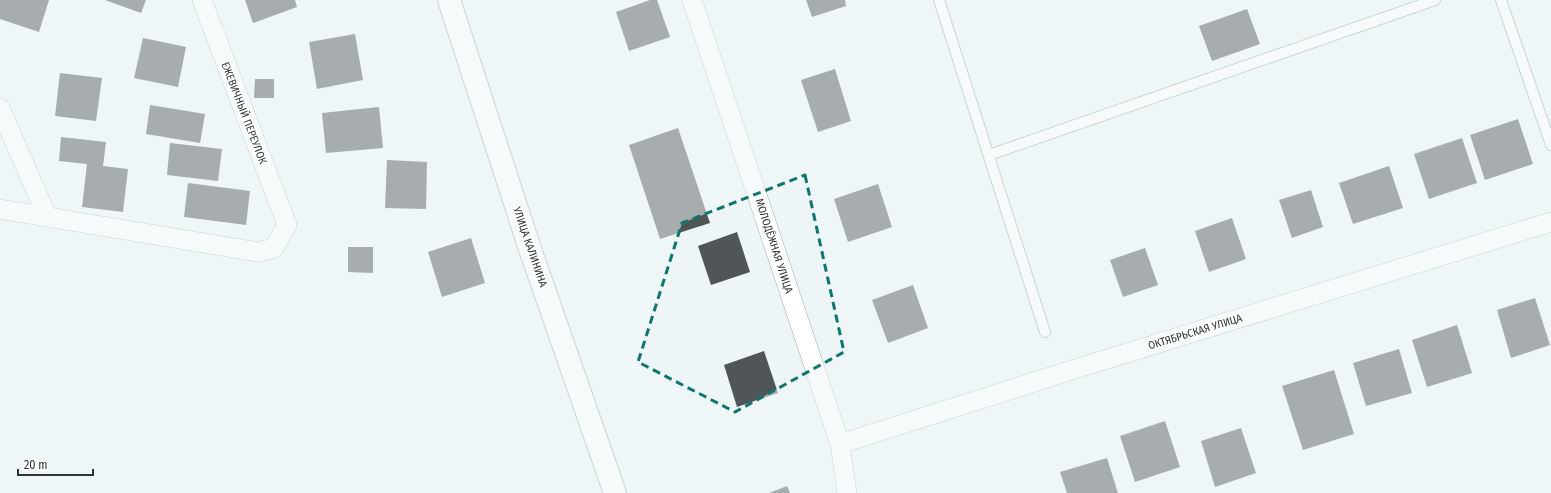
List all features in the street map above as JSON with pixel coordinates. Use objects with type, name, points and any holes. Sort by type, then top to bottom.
[{"type":"street","name":"ЕЖЕВИЧНЫЙ ПЕРЕУЛОК","points":[[47,216],[258,252],[274,248],[287,225],[202,0]]},
{"type":"street","name":"УЛИЦА КАЛИНИНА","points":[[448,0],[530,249],[615,493]]},
{"type":"street","name":"МОЛОДЁЖНАЯ УЛИЦА","points":[[692,0],[840,444],[847,493]]},
{"type":"street","points":[[0,108],[47,216]]},
{"type":"street","points":[[0,209],[47,216]]},
{"type":"street","name":"ОКТЯБРЬСКАЯ УЛИЦА","points":[[840,444],[1075,369],[1551,222]]},
{"type":"lane","points":[[939,0],[1045,332]]},
{"type":"lane","points":[[989,156],[1435,0]]},
{"type":"lane","points":[[1501,0],[1551,145]]},
{"type":"highlighted area","points":[[805,175],[844,352],[735,412],[638,362],[682,223]]},
{"type":"building","points":[[0,0],[49,0],[39,32],[0,19]]},
{"type":"building","points":[[105,0],[146,0],[141,13]]},
{"type":"building","points":[[245,0],[295,0],[297,7],[253,23]]},
{"type":"building","points":[[650,0],[657,0],[670,37],[629,51],[616,12]]},
{"type":"building","points":[[806,0],[845,0],[846,6],[812,17]]},
{"type":"building","points":[[1247,9],[1260,44],[1212,61],[1199,26]]},
{"type":"building","points":[[355,34],[363,80],[317,89],[309,42]]},
{"type":"building","points":[[143,38],[186,47],[178,87],[134,78]]},
{"type":"building","points":[[835,69],[851,121],[818,132],[801,80]]},
{"type":"building","points":[[60,73],[102,78],[96,121],[55,116]]},
{"type":"building","points":[[255,79],[274,79],[274,98],[254,98]]},
{"type":"building","points":[[150,105],[205,114],[200,143],[146,134]]},
{"type":"building","points":[[379,107],[383,148],[326,153],[322,113]]},
{"type":"building","points":[[1518,119],[1533,164],[1485,180],[1470,135]]},
{"type":"building","points":[[678,128],[710,223],[660,239],[629,145]]},
{"type":"building","points":[[61,137],[106,142],[103,166],[128,169],[123,212],[82,207],[87,164],[59,161]]},
{"type":"building","points":[[1462,138],[1477,183],[1429,199],[1414,154]]},
{"type":"building","points":[[170,143],[222,149],[218,181],[167,175]]},
{"type":"building","points":[[387,160],[427,162],[426,209],[385,208]]},
{"type":"building","points":[[1389,166],[1403,208],[1353,224],[1339,183]]},
{"type":"building","points":[[188,183],[250,191],[246,225],[184,217]]},
{"type":"building","points":[[878,184],[892,227],[848,242],[834,199]]},
{"type":"building","points":[[1311,190],[1323,227],[1292,238],[1279,200]]},
{"type":"building","points":[[1232,218],[1246,259],[1209,272],[1195,231]]},
{"type":"building","points":[[737,232],[750,272],[711,285],[698,246]]},
{"type":"building","points":[[471,238],[485,283],[442,297],[428,252]]},
{"type":"building","points":[[348,247],[373,247],[373,273],[348,272]]},
{"type":"building","points":[[1145,248],[1158,285],[1123,297],[1110,260]]},
{"type":"building","points":[[913,285],[928,328],[888,343],[872,300]]},
{"type":"building","points":[[1535,298],[1550,345],[1511,358],[1497,310]]},
{"type":"building","points":[[1457,325],[1472,373],[1427,387],[1412,340]]},
{"type":"building","points":[[1399,349],[1412,393],[1366,406],[1353,363]]},
{"type":"building","points":[[764,351],[778,393],[737,407],[724,365]]},
{"type":"building","points":[[1334,370],[1354,434],[1303,450],[1282,386]]},
{"type":"building","points":[[1165,421],[1180,467],[1135,482],[1120,436]]},
{"type":"building","points":[[1241,428],[1256,473],[1215,487],[1201,441]]},
{"type":"building","points":[[1107,458],[1118,493],[1067,493],[1060,472]]},
{"type":"building","points":[[787,486],[790,493],[769,493]]}]
